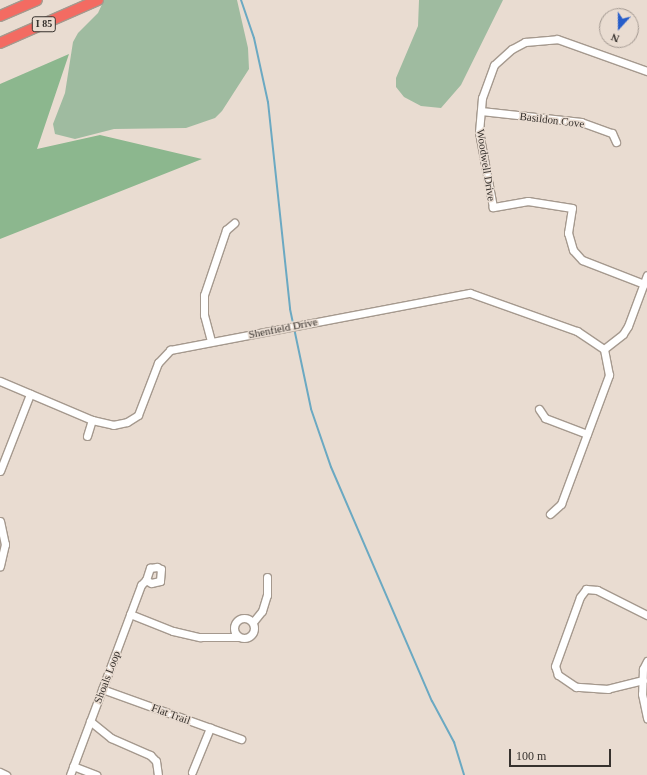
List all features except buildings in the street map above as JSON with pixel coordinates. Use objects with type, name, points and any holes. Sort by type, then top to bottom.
[{"type":"highway","name":"I 85","points":[[0,16],[37,0]]},
{"type":"highway","name":"I 85","points":[[0,43],[98,0]]},
{"type":"highway","points":[[0,50],[87,5]]},
{"type":"street","name":"Woodwell Drive","points":[[644,284],[582,260],[569,240],[572,208],[528,201],[493,207],[479,132],[485,83],[494,66],[512,49],[525,42],[557,39],[647,71]]},
{"type":"street","name":"Basildon Cove","points":[[481,111],[581,122],[612,133],[616,142]]},
{"type":"street","points":[[211,342],[204,315],[204,295],[226,230],[234,223]]},
{"type":"street","points":[[550,514],[560,504],[609,375],[604,349],[623,334],[628,326],[647,275]]},
{"type":"street","name":"Shenfield Drive","points":[[0,381],[92,420],[113,425],[127,422],[138,415],[158,363],[170,350],[470,293],[577,331],[604,349]]},
{"type":"street","points":[[1,467],[30,394]]},
{"type":"street","points":[[539,409],[545,418],[587,434]]},
{"type":"street","points":[[87,436],[92,420]]},
{"type":"street","points":[[0,522],[4,544],[0,566]]},
{"type":"street","points":[[253,622],[262,611],[267,595],[267,577]]},
{"type":"street","name":"Shoals Loop","points":[[70,775],[141,585],[146,580]]},
{"type":"street","points":[[643,680],[608,689],[576,687],[558,675],[555,666],[580,597],[586,589],[597,590],[647,614]]},
{"type":"street","points":[[130,614],[173,631],[200,637],[245,638],[252,635],[255,629],[253,622]]},
{"type":"street","points":[[238,637],[234,628],[236,622],[244,618],[253,622]]},
{"type":"street","points":[[647,661],[642,694],[647,718]]},
{"type":"street","name":"Flat Trail","points":[[102,689],[241,739]]},
{"type":"street","points":[[90,721],[111,738],[150,755],[156,761],[158,775]]},
{"type":"street","points":[[192,772],[210,728]]},
{"type":"street","points":[[73,766],[96,775]]},
{"type":"street","points":[[0,772],[6,775]]},
{"type":"green space","points":[[104,0],[237,0],[248,48],[249,69],[222,111],[215,118],[186,128],[114,129],[75,139],[55,134],[53,124],[65,93],[73,42],[78,33],[98,13]]},
{"type":"green space","points":[[419,0],[503,0],[461,85],[441,108],[421,106],[404,97],[396,87],[396,78],[418,26]]},
{"type":"green space","points":[[69,54],[37,149],[100,135],[202,159],[0,239],[0,84]]},
{"type":"waterway","points":[[241,0],[254,38],[268,102],[290,309],[311,409],[331,467],[432,701],[454,742],[464,775]]}]
